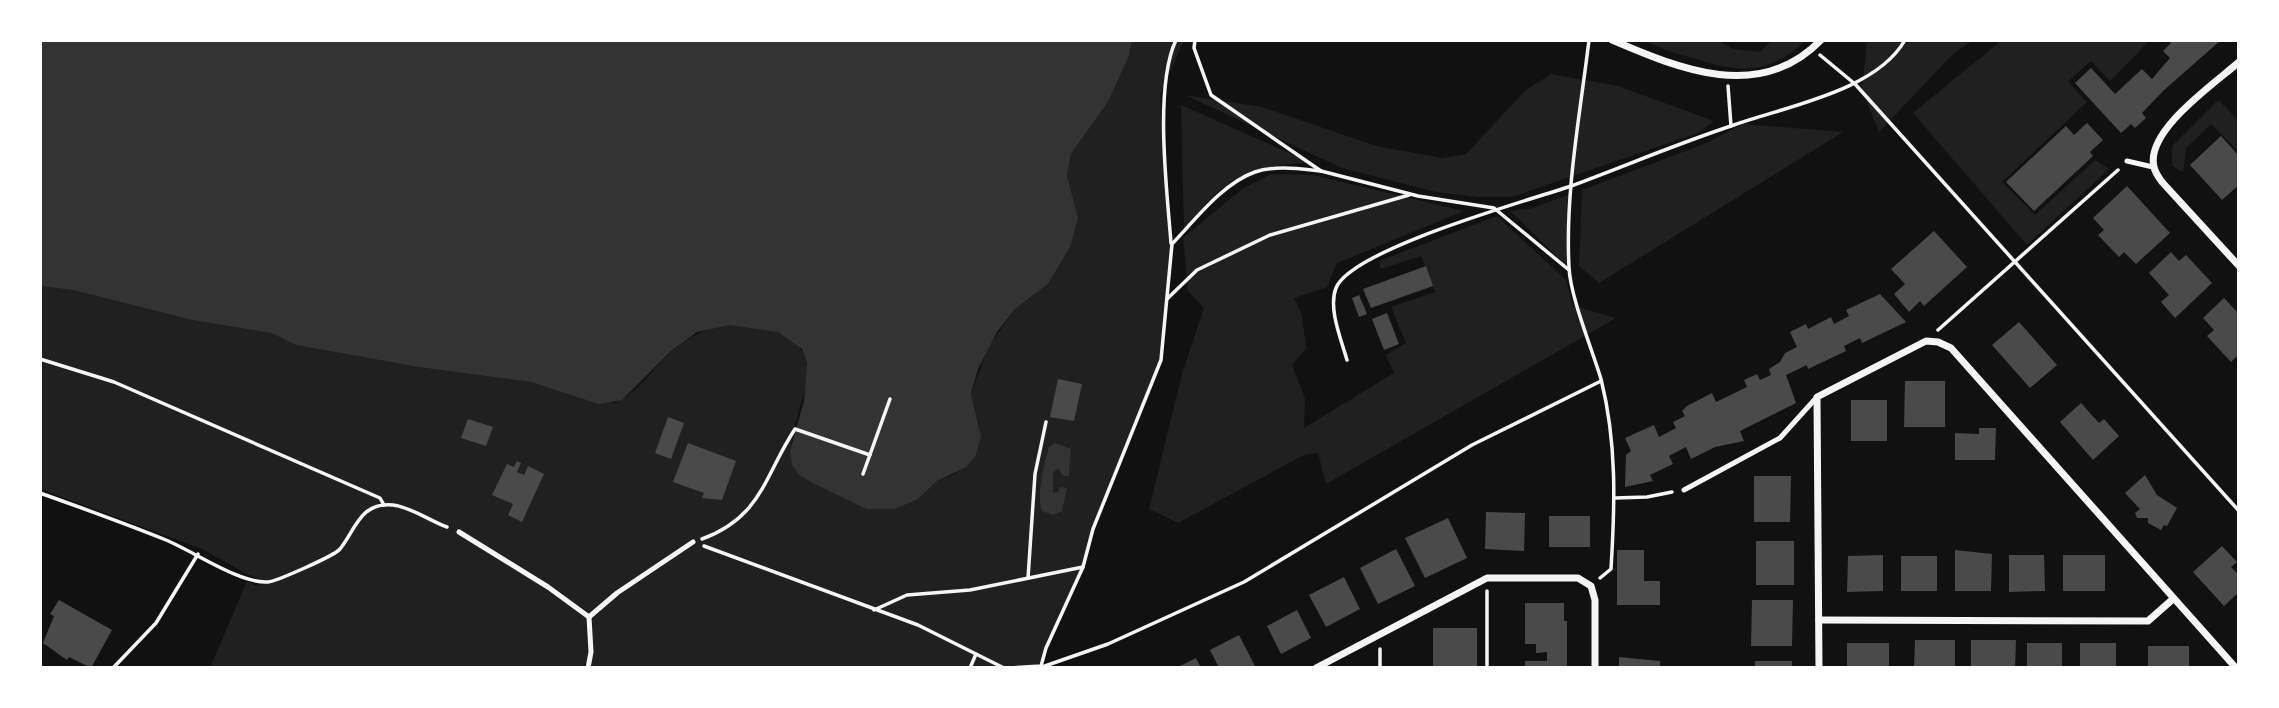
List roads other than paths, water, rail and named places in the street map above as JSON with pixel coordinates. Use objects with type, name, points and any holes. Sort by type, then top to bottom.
[{"type":"street","points":[[1612,40],[1693,72],[1727,76],[1756,75],[1784,65],[1813,49],[1821,40]]},
{"type":"street","points":[[2239,62],[2164,129],[2155,147],[2154,167],[2162,182],[2239,267]]},
{"type":"street","points":[[1819,668],[1817,397],[1926,341],[1938,342],[1951,348],[2236,668]]},
{"type":"street","points":[[1315,668],[1487,579],[1578,578],[1591,586],[1595,600],[1595,668]]},
{"type":"street","points":[[1819,620],[2148,621],[2173,598]]},
{"type":"lane","points":[[2127,161],[2154,167]]},
{"type":"lane","points":[[1684,490],[1780,438],[1817,397]]},
{"type":"lane","points":[[460,532],[548,587],[589,617]]},
{"type":"lane","points":[[589,617],[693,542]]},
{"type":"lane","points":[[588,668],[591,652],[589,617]]}]
